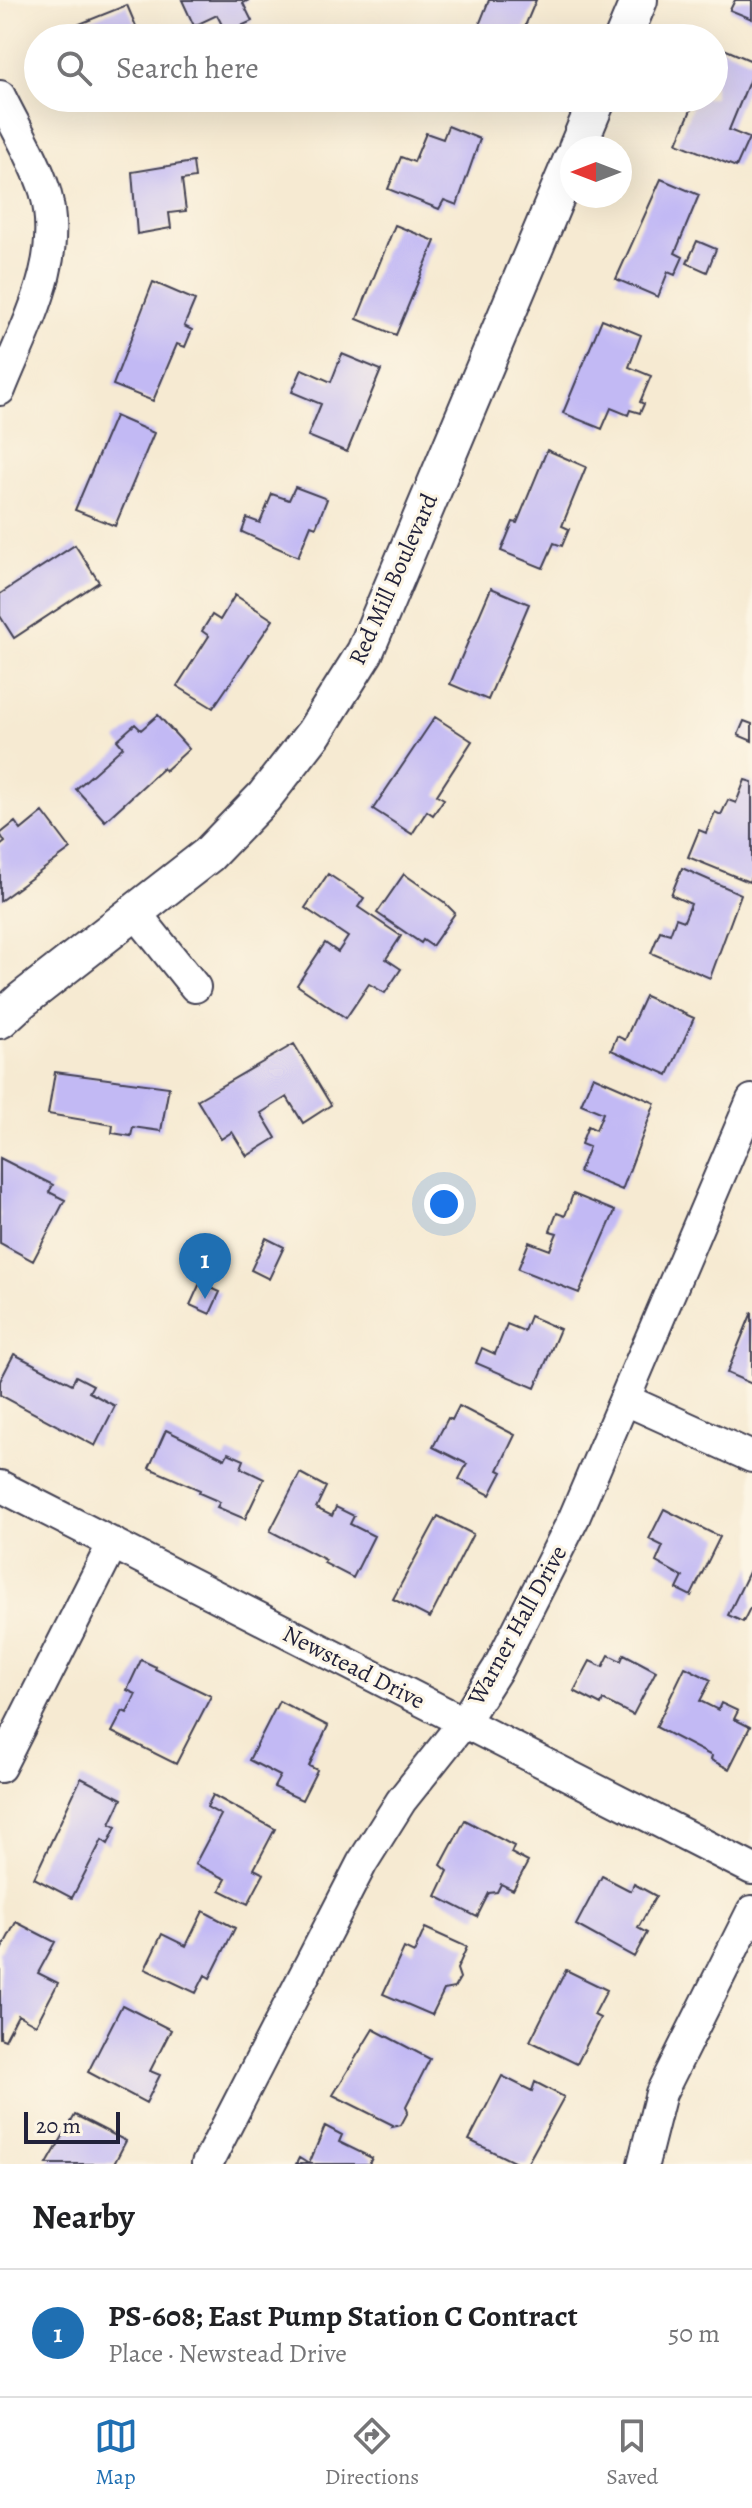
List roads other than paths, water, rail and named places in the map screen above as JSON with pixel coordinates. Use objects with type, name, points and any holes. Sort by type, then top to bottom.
[{"type":"street","points":[[629,24],[639,0]]},
{"type":"street","points":[[0,96],[44,187],[50,213],[51,245],[47,271],[0,390]]},
{"type":"street","points":[[582,136],[592,112]]},
{"type":"street","name":"Red Mill Boulevard","points":[[0,1020],[208,855],[264,797],[314,733],[365,652],[560,188]]},
{"type":"street","points":[[135,912],[195,987]]},
{"type":"street","name":"Warner Hall Drive","points":[[207,2164],[362,1863],[401,1801],[463,1723],[498,1668],[568,1532],[752,1100]]},
{"type":"street","points":[[626,1400],[752,1457]]},
{"type":"street","name":"Newstead Drive","points":[[0,1486],[752,1869]]},
{"type":"street","points":[[0,1767],[113,1543]]},
{"type":"street","points":[[643,2164],[661,2093],[752,1911]]},
{"type":"place","name":"PS-608; East Pump Station C Contract","points":[[205,1299]]}]
